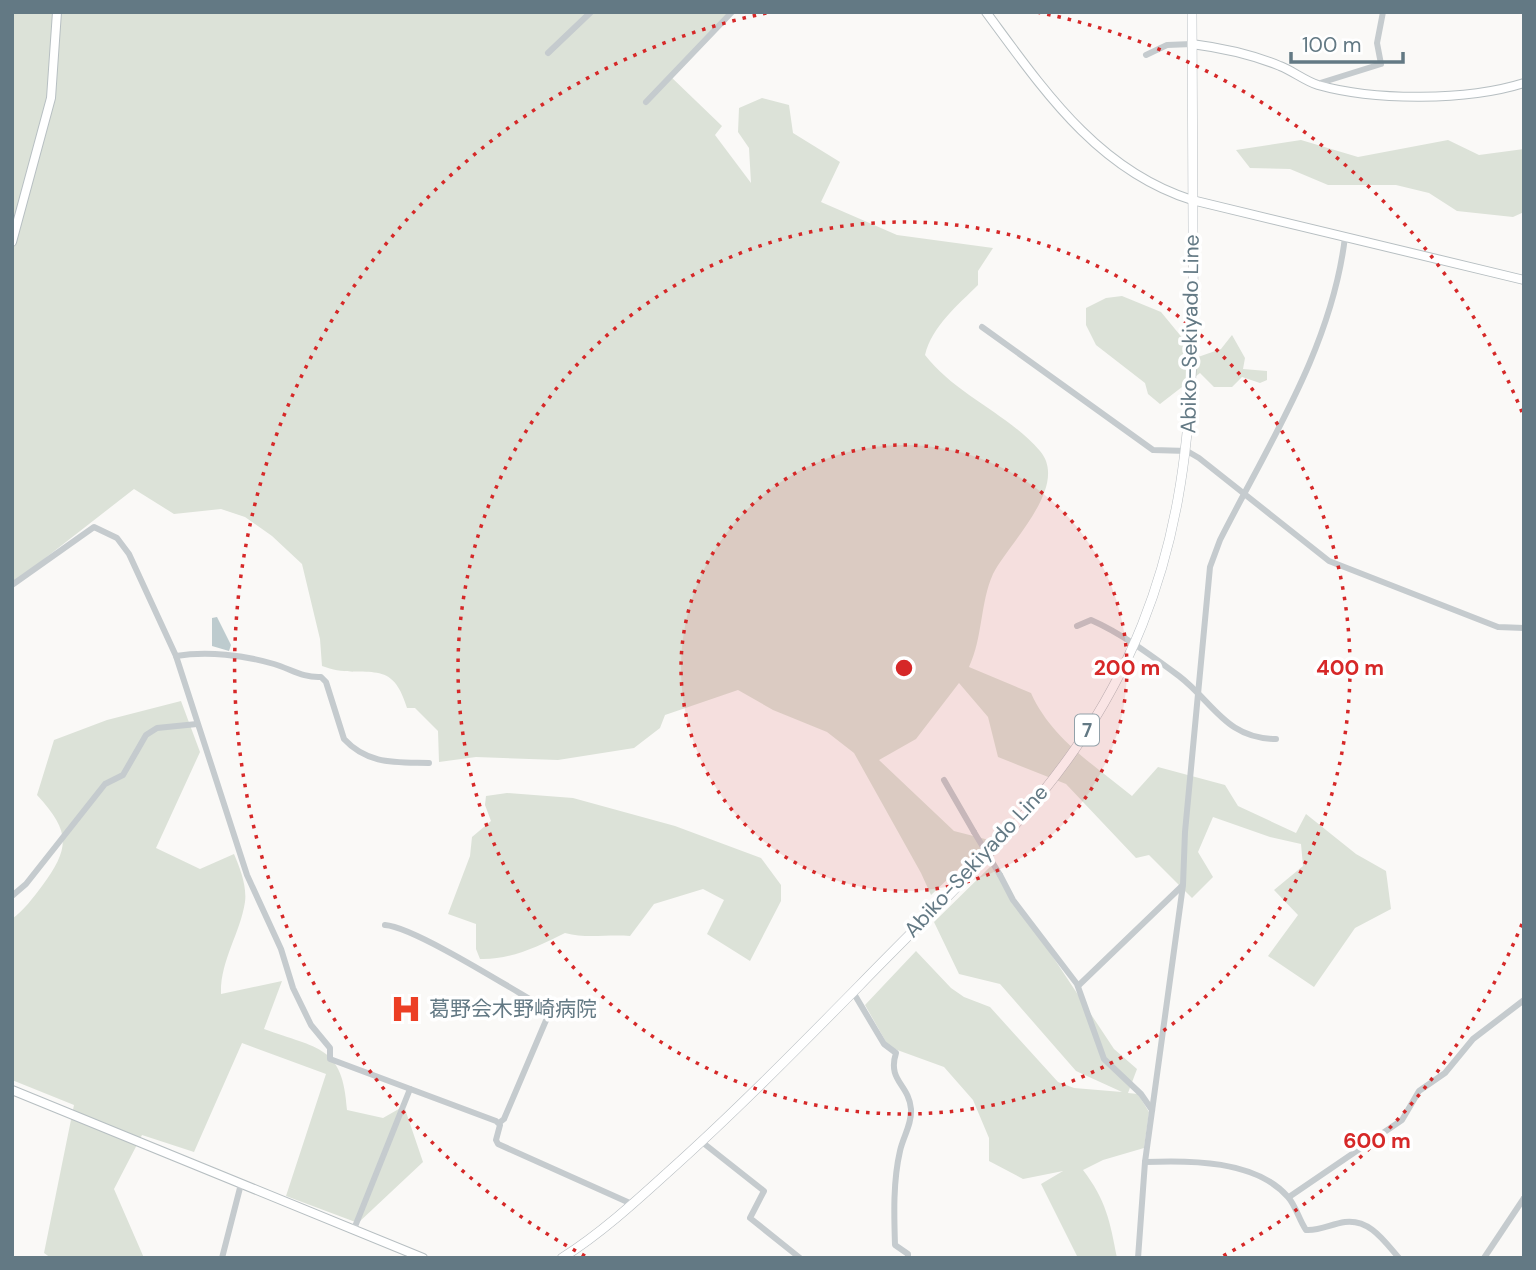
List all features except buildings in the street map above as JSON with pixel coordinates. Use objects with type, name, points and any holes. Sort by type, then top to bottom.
[{"type":"main road","name":"Abiko-Sekiyado Line","points":[[562,1258],[632,1204],[702,1142],[994,849],[1076,748],[1132,646],[1167,553],[1187,450],[1193,337],[1192,12]]},
{"type":"street","points":[[12,242],[51,99],[57,12]]},
{"type":"street","points":[[548,53],[591,12]]},
{"type":"street","points":[[646,102],[732,12]]},
{"type":"street","points":[[986,12],[1027,68],[1105,153],[1144,181],[1192,200],[1524,280]]},
{"type":"street","points":[[1317,84],[1381,64],[1377,43],[1383,12]]},
{"type":"street","points":[[1146,55],[1167,45],[1192,44],[1238,51],[1282,66],[1317,84],[1428,97],[1464,95],[1524,83]]},
{"type":"street","points":[[1138,1258],[1145,1162],[1184,885],[1185,831],[1210,567],[1318,347],[1331,308],[1345,237]]},
{"type":"street","points":[[982,327],[1153,450],[1187,450],[1329,561],[1498,627],[1524,628]]},
{"type":"street","points":[[12,585],[94,527],[117,538],[129,554],[176,656],[247,875],[281,949],[293,988],[310,1025],[330,1048],[330,1059],[499,1123]]},
{"type":"street","points":[[1077,626],[1091,620],[1118,634],[1181,677],[1230,728],[1276,739]]},
{"type":"street","points":[[176,656],[205,654],[251,659],[310,677],[321,677],[326,682],[344,739],[351,746],[375,761],[429,763]]},
{"type":"street","points":[[12,896],[26,884],[105,784],[123,775],[146,735],[157,728],[197,724]]},
{"type":"street","points":[[944,780],[1013,900],[1078,986],[1104,1059],[1140,1094],[1152,1111]]},
{"type":"street","points":[[1078,986],[1184,885]]},
{"type":"street","points":[[385,925],[394,926],[419,938],[550,1011],[504,1119],[499,1123],[496,1140],[498,1144],[632,1204]]},
{"type":"street","points":[[853,992],[884,1044],[896,1053],[893,1072],[911,1107],[910,1124],[900,1149],[894,1210],[895,1245],[908,1254],[908,1258]]},
{"type":"street","points":[[1289,1197],[1402,1120],[1419,1091],[1445,1073],[1473,1039],[1523,1003]]},
{"type":"street","points":[[354,1229],[410,1089]]},
{"type":"street","points":[[12,1090],[423,1258]]},
{"type":"street","points":[[702,1142],[764,1191],[750,1218],[800,1258]]},
{"type":"street","points":[[1145,1162],[1213,1163],[1265,1180],[1289,1197],[1306,1230],[1316,1231],[1346,1222],[1363,1224],[1375,1230],[1399,1258]]},
{"type":"street","points":[[222,1258],[241,1184]]},
{"type":"street","points":[[1484,1258],[1524,1198]]},
{"type":"shaded area","points":[[12,12],[730,12],[669,75],[722,126],[715,135],[751,183],[749,148],[738,132],[739,108],[762,98],[789,105],[793,133],[840,162],[821,202],[897,235],[993,248],[978,271],[978,285],[940,325],[928,344],[925,355],[951,382],[1012,426],[1040,451],[1047,465],[1047,481],[1033,514],[993,574],[969,667],[1031,693],[1050,724],[1062,737],[1132,796],[1158,767],[1225,785],[1238,806],[1296,833],[1306,814],[1356,854],[1386,871],[1391,909],[1355,928],[1314,987],[1268,956],[1298,915],[1274,890],[1303,866],[1301,844],[1270,837],[1213,817],[1198,852],[1213,877],[1192,898],[1149,855],[1136,858],[1066,784],[998,757],[988,717],[959,683],[916,739],[879,760],[954,831],[989,840],[931,895],[854,753],[827,732],[773,710],[738,690],[665,715],[660,728],[634,748],[558,760],[476,757],[439,762],[438,731],[415,708],[407,708],[393,680],[374,672],[351,672],[322,666],[320,639],[302,564],[272,536],[245,517],[221,509],[174,514],[134,489],[12,584]]},
{"type":"shaded area","points":[[1301,140],[1358,157],[1448,140],[1479,155],[1524,149],[1524,212],[1513,217],[1457,211],[1429,193],[1396,185],[1328,185],[1290,169],[1250,168],[1236,150]]},
{"type":"shaded area","points":[[1122,296],[1161,312],[1198,357],[1221,349],[1232,335],[1245,358],[1243,369],[1267,371],[1267,380],[1260,383],[1242,377],[1232,387],[1214,387],[1200,373],[1160,404],[1148,394],[1145,383],[1096,345],[1086,325],[1086,308],[1106,298]]},
{"type":"shaded area","points":[[217,617],[231,645],[229,651],[212,646],[212,618]]},
{"type":"shaded area","points":[[181,701],[200,752],[156,848],[200,869],[234,854],[244,883],[245,902],[224,970],[221,994],[282,981],[264,1029],[313,1046],[333,1061],[340,1073],[347,1110],[383,1118],[404,1106],[423,1162],[358,1223],[286,1196],[326,1074],[242,1043],[194,1152],[142,1135],[114,1189],[144,1258],[51,1258],[44,1253],[74,1105],[12,1080],[12,919],[24,908],[51,872],[62,850],[63,839],[56,819],[37,795],[54,740],[107,720]]},
{"type":"shaded area","points":[[507,793],[573,798],[675,826],[761,858],[781,885],[781,901],[750,961],[707,934],[724,900],[703,889],[654,904],[630,936],[581,936],[565,933],[513,955],[480,959],[476,949],[476,924],[448,914],[470,856],[472,837],[491,821],[485,805],[486,796]]},
{"type":"shaded area","points":[[992,865],[1114,1049],[1137,1069],[1128,1093],[1138,1094],[1149,1112],[1144,1148],[1103,1160],[1083,1170],[1106,1211],[1117,1258],[1078,1258],[1041,1184],[1063,1171],[1023,1179],[989,1161],[989,1138],[973,1100],[944,1067],[889,1047],[865,1005],[916,951],[951,988],[964,997],[990,1007],[1058,1082],[1074,1088],[1122,1092],[1076,1071],[1000,984],[959,974],[934,922]]},
{"type":"place","name":"葛野会木野崎病院","points":[[406,1009]]}]
